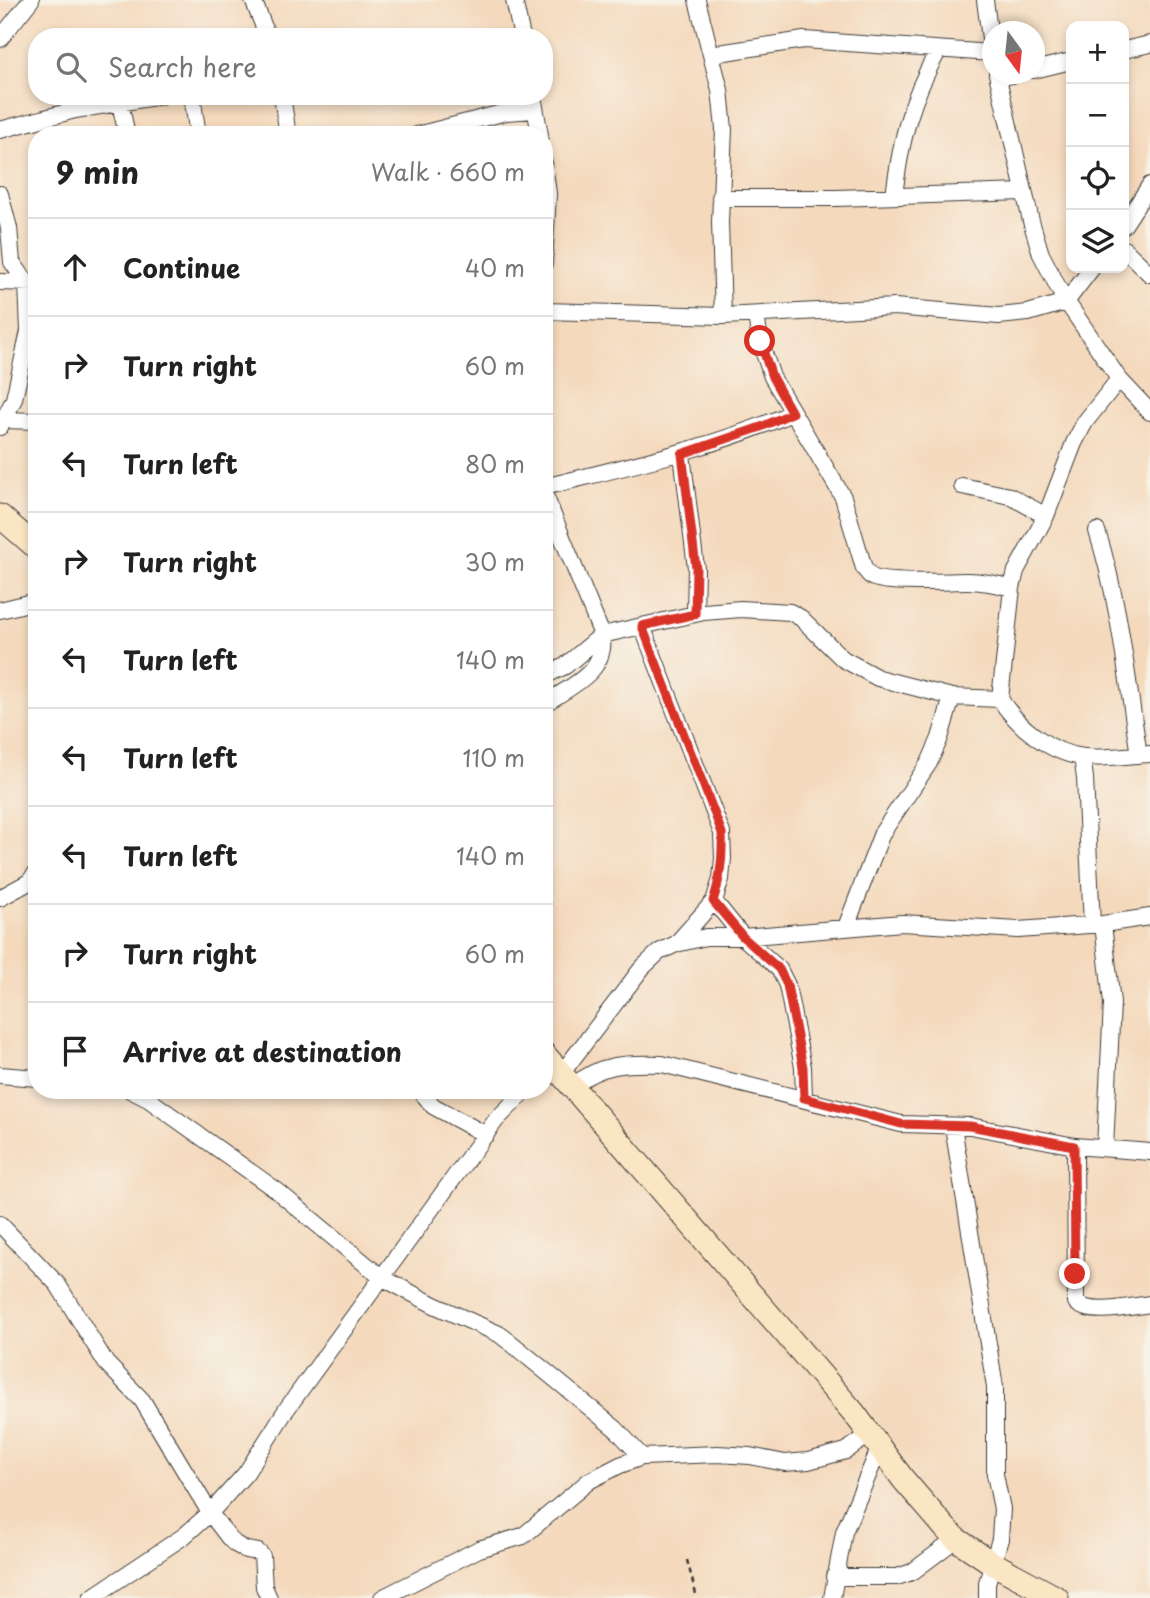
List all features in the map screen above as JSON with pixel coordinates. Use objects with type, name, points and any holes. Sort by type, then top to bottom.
[{"type":"street","points":[[0,39],[31,0]]},
{"type":"street","points":[[253,0],[264,28]]},
{"type":"street","points":[[514,0],[520,28]]},
{"type":"street","points":[[697,0],[720,90],[724,129],[720,198],[723,316]]},
{"type":"street","points":[[985,0],[988,21]]},
{"type":"street","points":[[712,54],[804,40],[982,53]]},
{"type":"street","points":[[1129,49],[1150,44]]},
{"type":"street","points":[[894,197],[899,153],[908,114],[938,51]]},
{"type":"street","points":[[1045,67],[1066,62]]},
{"type":"street","points":[[1000,84],[1041,254],[1066,302],[1119,379],[1150,412]]},
{"type":"street","points":[[0,130],[75,110],[107,105]]},
{"type":"street","points":[[120,105],[125,126]]},
{"type":"street","points":[[193,105],[197,126]]},
{"type":"street","points":[[283,105],[287,126]]},
{"type":"street","points":[[452,126],[528,105]]},
{"type":"street","points":[[534,105],[538,126]]},
{"type":"street","points":[[1129,217],[1150,185]]},
{"type":"street","points":[[720,198],[894,197],[1024,192]]},
{"type":"street","points":[[0,194],[9,228],[12,262],[28,279]]},
{"type":"street","points":[[1129,254],[1150,274]]},
{"type":"street","points":[[553,311],[723,316],[895,307],[999,316],[1028,313],[1066,302],[1088,273]]},
{"type":"street","points":[[0,282],[28,283]]},
{"type":"street","points":[[756,315],[760,341],[772,377],[843,497],[864,568],[872,577],[889,580],[970,581],[1012,588]]},
{"type":"street","points":[[1,423],[14,399],[28,339]]},
{"type":"street","points":[[1097,531],[1105,556],[1144,755],[1082,757],[1041,741],[1000,699],[1016,571],[1046,516],[1084,422],[1119,379]]},
{"type":"street","points":[[553,485],[682,454],[761,427],[792,413]]},
{"type":"street","points":[[1,423],[28,422]]},
{"type":"street","points":[[682,454],[696,568],[695,614]]},
{"type":"street","points":[[962,486],[1010,496],[1046,516]]},
{"type":"street","points":[[553,515],[602,635],[604,649],[595,668],[553,698]]},
{"type":"street","points":[[0,516],[28,540]]},
{"type":"street","points":[[0,610],[28,603]]},
{"type":"street","points":[[553,672],[565,666],[602,635],[695,614],[741,609],[790,612],[801,618],[827,644],[860,670],[905,687],[952,697],[1000,699]]},
{"type":"street","points":[[642,626],[722,833],[721,879],[713,901],[676,944]]},
{"type":"street","points":[[846,927],[882,832],[935,751],[952,697]]},
{"type":"street","points":[[1082,757],[1098,924],[1112,1003],[1105,1148]]},
{"type":"street","points":[[0,898],[28,883]]},
{"type":"street","points":[[713,901],[743,937],[779,969],[787,985],[803,1067],[804,1098]]},
{"type":"street","points":[[555,1070],[642,968],[659,952],[676,944],[706,937],[743,937],[902,923],[1018,930],[1150,917]]},
{"type":"street","points":[[555,1070],[588,1074],[608,1067],[637,1063],[662,1064],[901,1124],[970,1126],[1074,1146],[1150,1152]]},
{"type":"street","points":[[555,1070],[875,1440],[912,1489],[957,1539],[992,1563],[1056,1598]]},
{"type":"street","points":[[0,1074],[28,1077]]},
{"type":"street","points":[[148,1099],[276,1189],[381,1277],[434,1305],[499,1334],[616,1429],[642,1457]]},
{"type":"street","points":[[427,1099],[433,1106],[486,1135]]},
{"type":"street","points":[[91,1598],[184,1536],[210,1513],[246,1473],[286,1410],[381,1277],[486,1135],[518,1099]]},
{"type":"street","points":[[953,1126],[995,1387],[995,1474],[1002,1509],[1000,1539],[987,1583],[987,1598]]},
{"type":"street","points":[[1074,1146],[1076,1302],[1082,1307],[1109,1310],[1150,1304]]},
{"type":"street","points":[[0,1224],[58,1285],[106,1363],[142,1400],[210,1513],[235,1544],[262,1556],[264,1587],[269,1598]]},
{"type":"street","points":[[382,1598],[479,1549],[523,1536],[589,1481],[642,1457],[718,1454],[750,1456],[785,1463],[826,1458],[875,1440]]},
{"type":"street","points":[[832,1598],[844,1532],[875,1440]]},
{"type":"street","points":[[834,1577],[897,1577],[912,1572],[957,1539]]},
{"type":"path","points":[[687,1560],[697,1598]]},
{"type":"route","points":[[760,341],[772,377],[792,413],[761,427],[682,454],[696,568],[695,614],[642,626],[722,833],[721,879],[713,901],[743,937],[779,969],[787,985],[803,1067],[804,1098],[901,1124],[970,1126],[1074,1146],[1075,1274]]}]
